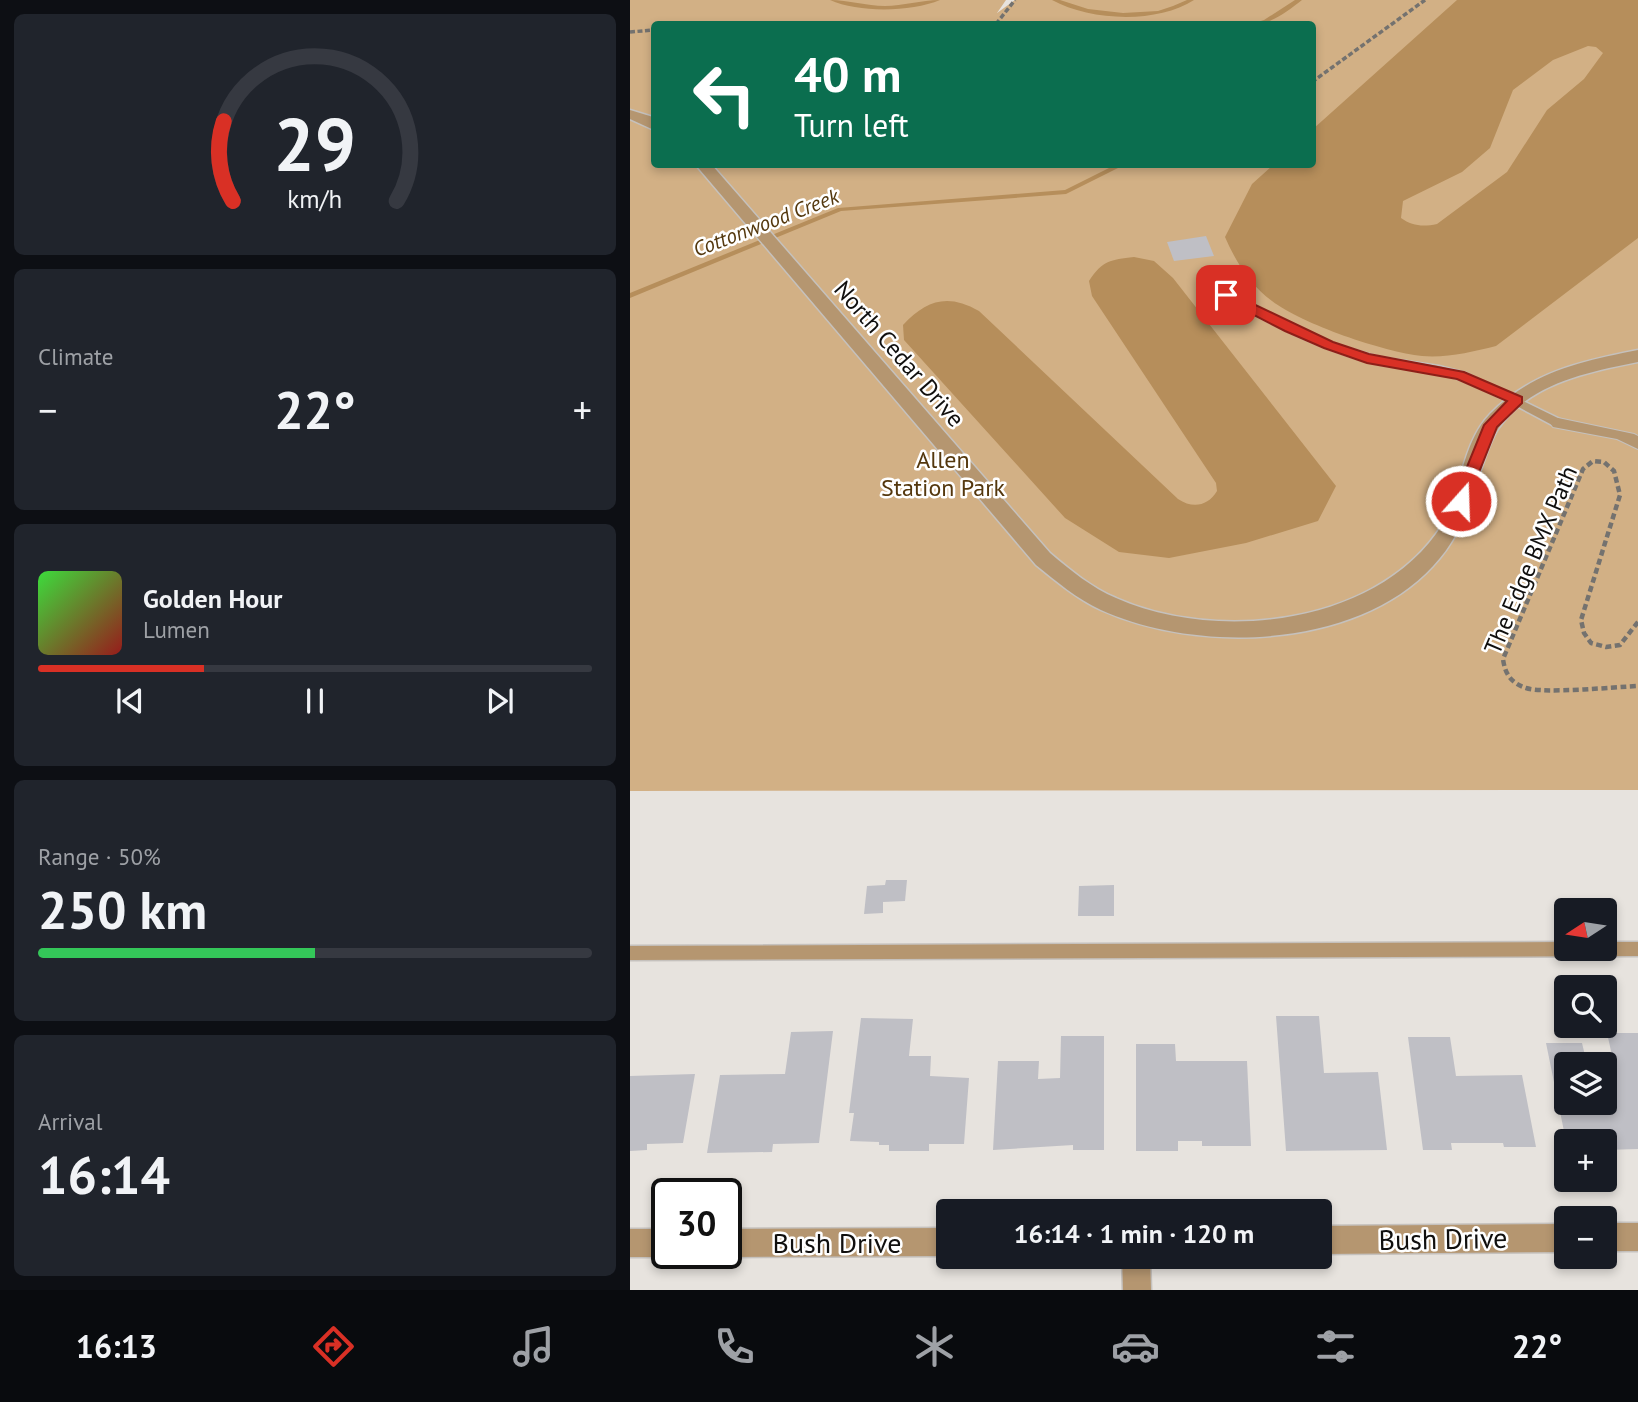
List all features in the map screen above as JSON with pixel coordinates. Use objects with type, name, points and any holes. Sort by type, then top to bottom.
[{"type":"street","points":[[630,114],[651,124]]},
{"type":"street","name":"North Cedar Drive","points":[[705,168],[1043,559],[1077,587],[1109,604],[1150,619],[1200,627],[1250,629],[1304,622],[1352,610],[1387,591],[1419,568],[1452,526],[1491,425],[1525,391],[1575,368],[1638,356]]},
{"type":"street","points":[[1558,423],[1583,431],[1617,433],[1638,443]]},
{"type":"street","points":[[1617,1237],[1638,1237]]},
{"type":"street","name":"Bush Drive","points":[[1332,1240],[1554,1238]]},
{"type":"street","name":"Bush Drive","points":[[742,1243],[936,1242]]},
{"type":"street","points":[[630,1243],[651,1243]]},
{"type":"street","points":[[1137,1269],[1138,1290]]},
{"type":"lane","points":[[1226,295],[1329,345],[1367,358],[1460,375],[1517,400],[1558,423]]},
{"type":"lane","points":[[630,953],[1638,948]]},
{"type":"path","points":[[998,21],[1015,0]]},
{"type":"path","points":[[1316,79],[1425,0]]},
{"type":"path","points":[[630,32],[651,30]]},
{"type":"path","name":"The Edge BMX Path","points":[[1638,622],[1620,645],[1606,647],[1591,643],[1584,633],[1581,620],[1620,495],[1614,471],[1604,462],[1593,461],[1583,469],[1503,659],[1504,672],[1515,684],[1529,689],[1638,686]]},
{"type":"green space","name":"Allen Station Park","points":[[630,0],[1006,0],[997,13],[1015,0],[1638,0],[1638,790],[630,791]]},
{"type":"shaded area","points":[[1457,0],[1638,0],[1638,238],[1496,346],[1441,356],[1406,353],[1344,336],[1303,319],[1272,301],[1250,280],[1225,237],[1252,184],[1270,168],[1316,168],[1316,126]],"holes":[[[1588,46],[1596,47],[1603,53],[1584,79],[1547,110],[1507,172],[1437,224],[1418,225],[1401,218],[1403,201],[1462,172],[1490,148],[1513,90],[1553,60]]]},
{"type":"shaded area","points":[[1134,257],[1154,261],[1173,278],[1336,486],[1318,521],[1246,543],[1169,558],[1119,552],[1065,518],[904,340],[903,325],[929,305],[947,301],[968,305],[979,311],[1178,499],[1195,505],[1205,503],[1217,491],[1216,483],[1092,296],[1089,281],[1103,265],[1113,260]]},
{"type":"building","points":[[1206,236],[1214,256],[1174,261],[1167,242]]},
{"type":"building","points":[[886,880],[907,880],[905,901],[883,902],[883,913],[864,914],[867,886],[885,885]]},
{"type":"building","points":[[1114,885],[1114,916],[1078,916],[1079,886]]},
{"type":"building","points":[[1276,1016],[1319,1016],[1324,1073],[1378,1072],[1387,1150],[1286,1151]]},
{"type":"building","points":[[861,1018],[913,1019],[909,1056],[931,1056],[930,1076],[969,1078],[964,1144],[929,1144],[929,1151],[889,1151],[889,1145],[879,1145],[879,1142],[850,1141],[854,1113],[849,1113]]},
{"type":"building","points":[[833,1031],[819,1143],[773,1144],[772,1152],[707,1153],[720,1075],[785,1074],[791,1032]]},
{"type":"building","points":[[1617,1033],[1638,1033],[1638,1149],[1617,1150],[1617,1129],[1564,1129],[1561,1115],[1617,1115],[1617,1052],[1611,1052],[1608,1038],[1617,1038]]},
{"type":"building","points":[[1061,1036],[1104,1036],[1104,1150],[1073,1150],[1073,1145],[993,1150],[998,1061],[1039,1061],[1038,1079],[1060,1078]]},
{"type":"building","points":[[1408,1037],[1450,1037],[1456,1076],[1522,1075],[1536,1147],[1504,1147],[1503,1143],[1451,1143],[1452,1150],[1423,1150]]},
{"type":"building","points":[[1546,1043],[1582,1043],[1584,1052],[1554,1052],[1554,1082]]},
{"type":"building","points":[[1136,1044],[1175,1044],[1176,1061],[1247,1061],[1251,1146],[1202,1146],[1202,1141],[1178,1141],[1178,1151],[1136,1151]]},
{"type":"building","points":[[695,1074],[683,1143],[647,1144],[647,1150],[630,1151],[630,1076]]},
{"type":"waterway","points":[[833,0],[885,8],[937,0]]},
{"type":"waterway","points":[[1055,0],[1106,14],[1123,15],[1159,12],[1191,0]]},
{"type":"waterway","name":"Cottonwood Creek","points":[[1266,21],[1299,0]]},
{"type":"waterway","name":"Cottonwood Creek","points":[[630,296],[840,209],[1066,192],[1115,168]]},
{"type":"route","points":[[1226,295],[1329,345],[1367,358],[1460,375],[1517,400],[1491,425],[1461,501]]}]
